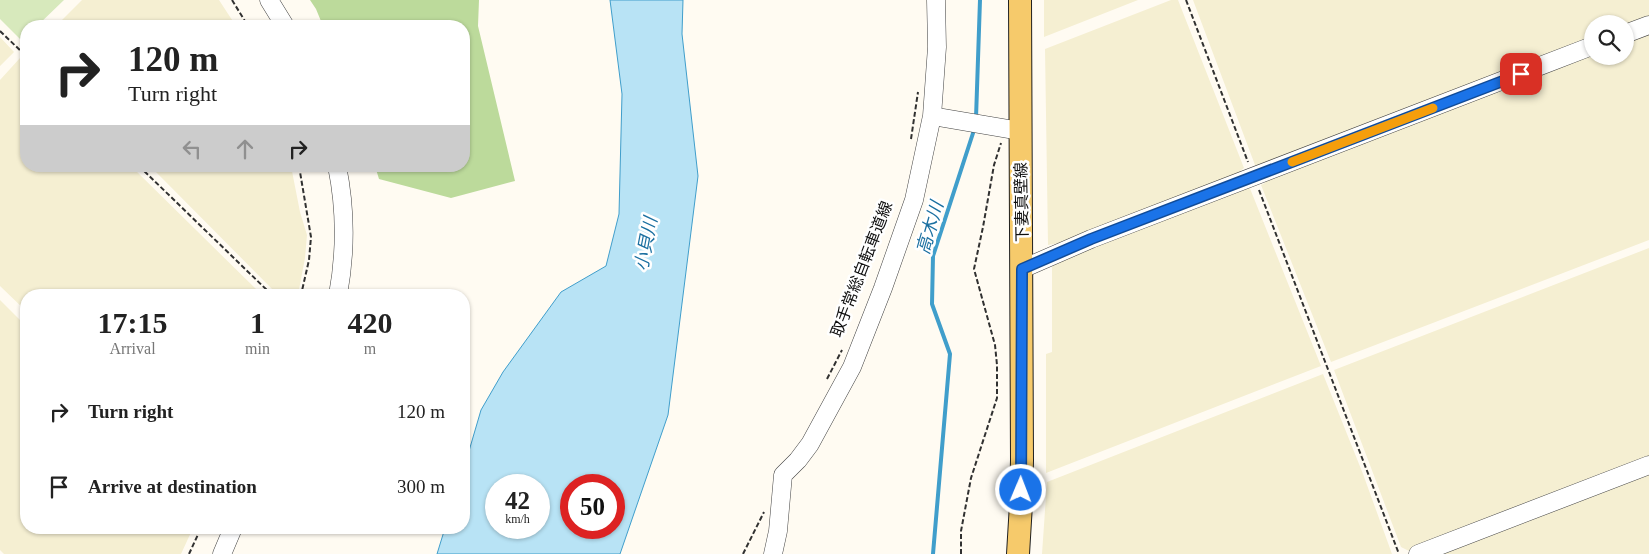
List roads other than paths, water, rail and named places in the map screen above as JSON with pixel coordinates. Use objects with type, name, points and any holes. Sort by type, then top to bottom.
[{"type":"main road","name":"下妻真壁線","points":[[1018,554],[1022,460],[1022,269],[1012,129],[1020,0]]},
{"type":"street","points":[[269,0],[281,20]]},
{"type":"street","points":[[773,554],[778,531],[783,475],[810,444],[852,366],[883,288],[914,200],[932,116],[936,47],[936,0]]},
{"type":"street","points":[[1634,30],[1649,24]]},
{"type":"street","points":[[1022,269],[1085,241],[1584,49]]},
{"type":"street","points":[[932,116],[1012,129]]},
{"type":"street","points":[[338,172],[344,211],[345,243],[339,289]]},
{"type":"street","points":[[1418,554],[1649,465]]},
{"type":"street","points":[[222,554],[231,534]]},
{"type":"water","name":"小貝川","points":[[610,0],[683,0],[682,34],[698,176],[668,415],[620,554],[437,554],[443,534],[470,534],[470,448],[481,410],[503,372],[561,292],[606,266],[619,214],[622,94]]},
{"type":"waterway","name":"高木川","points":[[976,118],[980,0]]},
{"type":"waterway","name":"高木川","points":[[933,554],[950,354],[932,304],[933,256],[975,127]]}]
